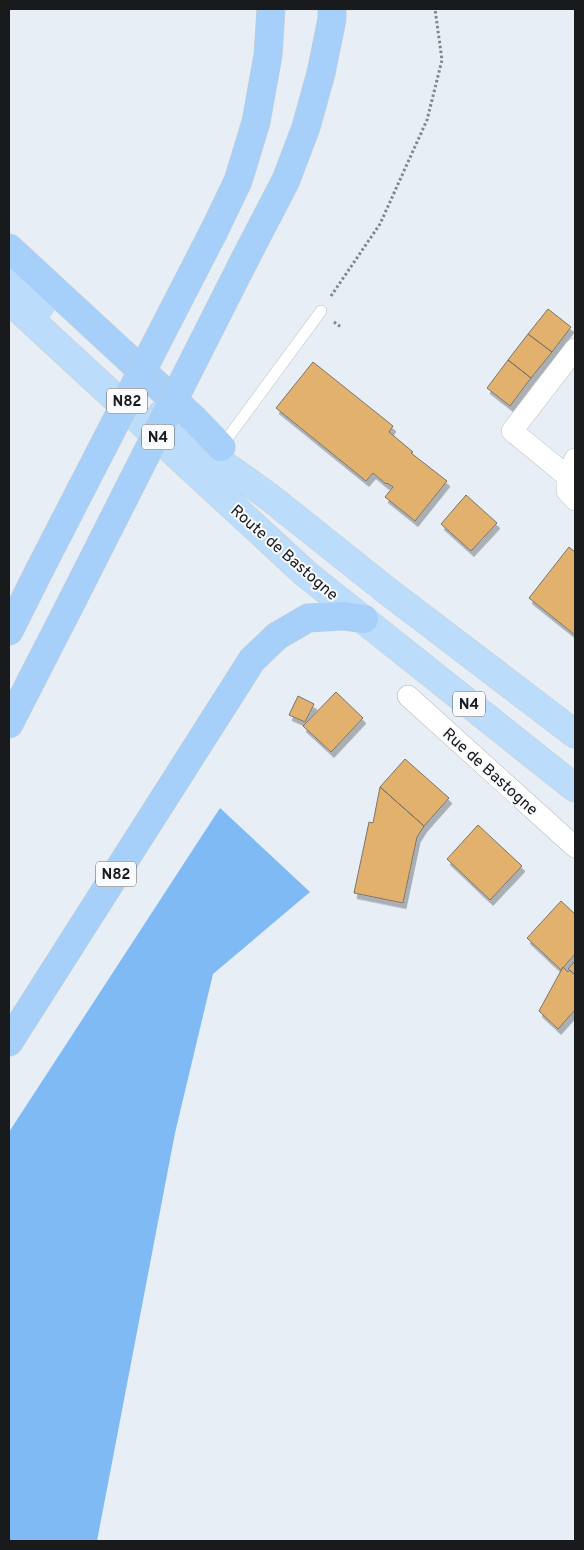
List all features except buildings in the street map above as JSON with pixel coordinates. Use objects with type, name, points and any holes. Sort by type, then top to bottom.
[{"type":"highway","name":"N82","points":[[9,631],[238,181],[256,122],[268,55],[271,9]]},
{"type":"highway","name":"N82","points":[[9,724],[286,180],[306,127],[321,73],[332,19],[332,9]]},
{"type":"highway","name":"N82","points":[[9,248],[195,420],[221,447]]},
{"type":"highway","name":"N82","points":[[9,1042],[252,660],[277,636],[308,618],[344,616],[364,619]]},
{"type":"main road","name":"Route de Bastogne","points":[[9,278],[185,437],[268,496],[386,590],[575,734]]},
{"type":"main road","name":"Route de Bastogne","points":[[9,300],[306,574],[575,788]]},
{"type":"main road","name":"N82","points":[[221,447],[268,496]]},
{"type":"street","points":[[575,349],[512,431],[571,468],[568,491],[575,500]]},
{"type":"street","name":"Rue de Bastogne","points":[[408,696],[575,846]]},
{"type":"lane","points":[[221,447],[321,311]]},
{"type":"path","points":[[321,311],[380,224],[427,120],[442,60],[436,9]]},
{"type":"shaded area","points":[[220,808],[310,892],[213,974],[175,1133],[97,1541],[9,1541],[9,1132]]}]
